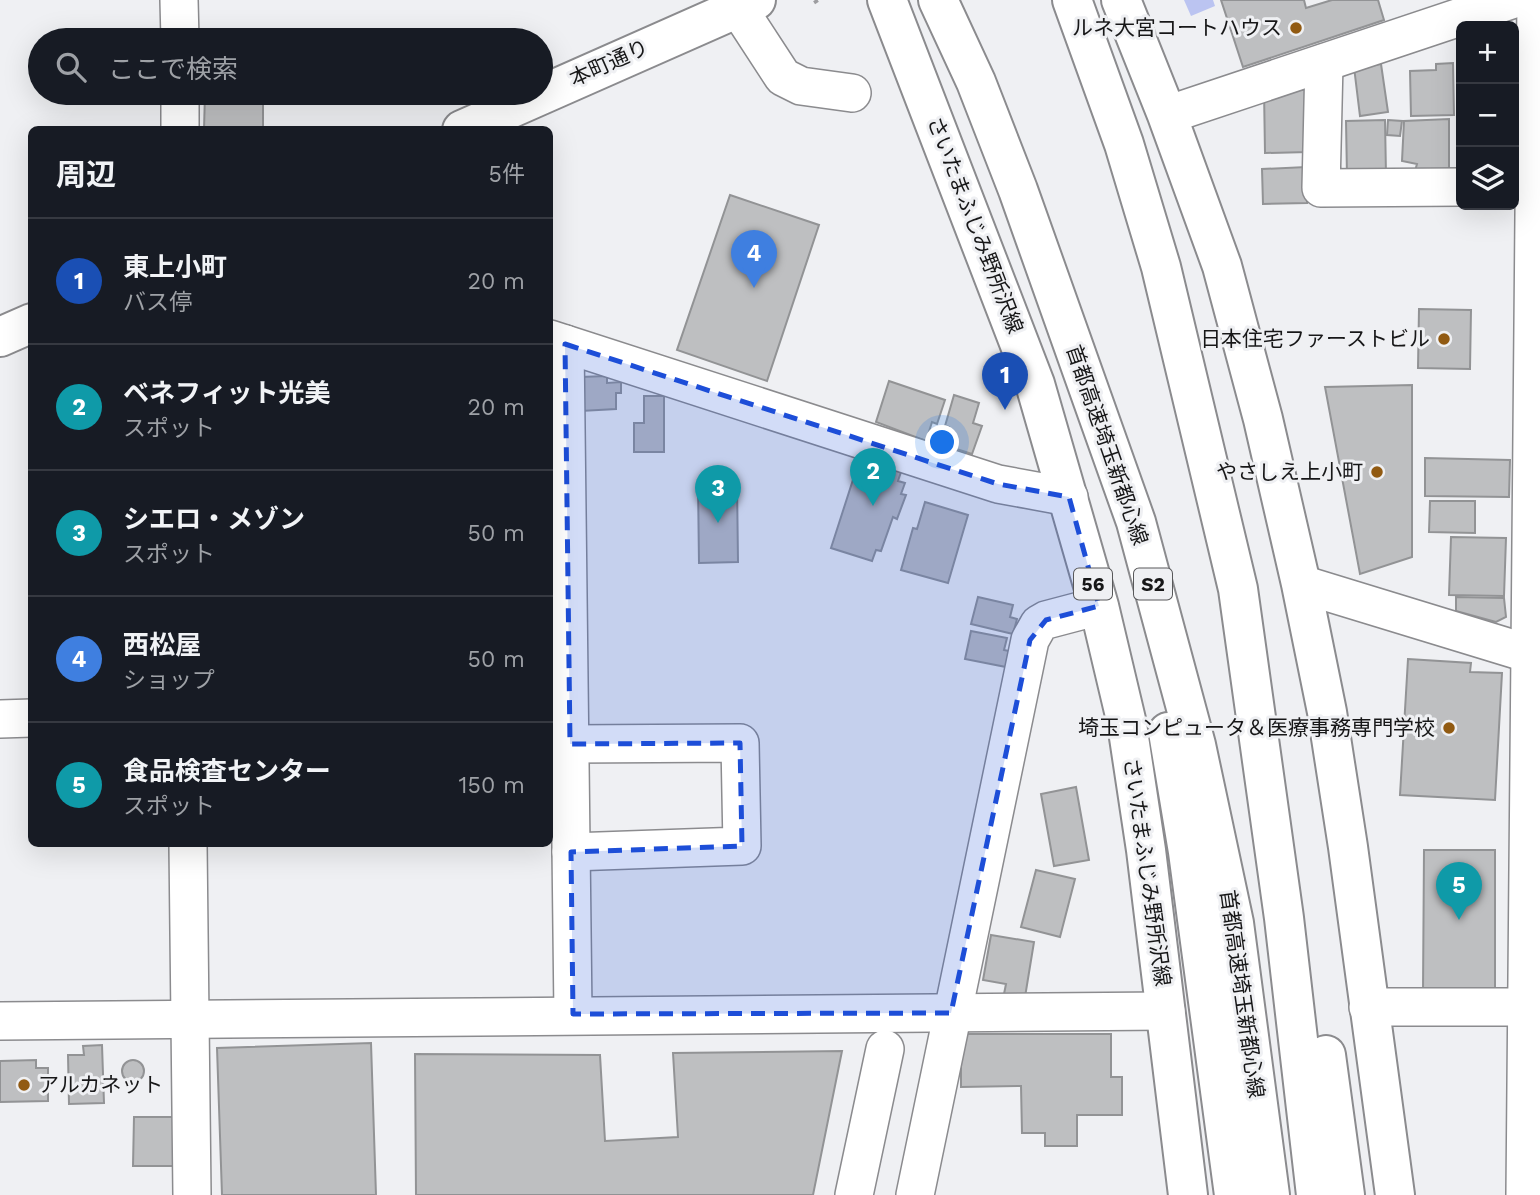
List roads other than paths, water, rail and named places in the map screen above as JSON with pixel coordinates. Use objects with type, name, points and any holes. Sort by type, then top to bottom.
[{"type":"main road","name":"さいたまふじみ野所沢線","points":[[887,0],[944,142],[1035,384],[1099,607],[1129,736],[1188,1195]]},
{"type":"main road","name":"首都高速埼玉新都心線","points":[[939,0],[976,82],[1136,522],[1196,745],[1234,923],[1270,1195]]},
{"type":"main road","points":[[1072,0],[1124,144],[1161,267],[1238,589],[1257,710],[1316,1195]]},
{"type":"main road","points":[[1121,0],[1167,115],[1222,266],[1263,419],[1301,584],[1327,712],[1348,847],[1395,1195]]},
{"type":"main road","name":"本町通り","points":[[553,90],[747,4]]},
{"type":"main road","name":"本町通り","points":[[471,126],[519,105]]},
{"type":"main road","points":[[1056,296],[1091,435],[1135,579],[1162,696],[1188,852],[1234,1195]]},
{"type":"main road","points":[[0,337],[28,325]]},
{"type":"main road","points":[[1257,710],[1286,808],[1306,907],[1345,1195]]},
{"type":"street","points":[[179,0],[180,28]]},
{"type":"street","points":[[1167,115],[1511,0]]},
{"type":"street","points":[[1525,1195],[1526,1007],[1535,656],[1536,347],[1523,186],[1536,0]]},
{"type":"street","points":[[747,4],[783,77],[801,86],[852,93]]},
{"type":"street","points":[[1324,63],[1321,188],[1456,187]]},
{"type":"street","points":[[180,105],[180,126]]},
{"type":"street","points":[[573,1014],[570,744],[557,341],[999,484],[1069,497]]},
{"type":"street","points":[[1301,584],[1535,656]]},
{"type":"street","points":[[915,1195],[1030,640],[1039,624],[1046,620],[1099,607]]},
{"type":"street","points":[[0,719],[28,718]]},
{"type":"street","points":[[570,744],[740,743],[742,846],[571,852]]},
{"type":"street","points":[[188,847],[192,1195]]},
{"type":"street","points":[[1368,1007],[1526,1007]]},
{"type":"street","points":[[0,1021],[191,1017],[1166,1011]]},
{"type":"street","points":[[854,1195],[885,1049]]},
{"type":"place","name":"ルネ大宮コートハウス","points":[[1296,28]]},
{"type":"place","name":"西松屋","points":[[754,288]]},
{"type":"place","name":"日本住宅ファーストビル","points":[[1444,339]]},
{"type":"place","name":"東上小町","points":[[1005,410]]},
{"type":"place","name":"やさしえ上小町","points":[[1377,472]]},
{"type":"place","name":"ベネフィット光美","points":[[873,506]]},
{"type":"place","name":"シエロ・メゾン","points":[[718,523]]},
{"type":"place","name":"埼玉コンピュータ＆医療事務専門学校","points":[[1449,728]]},
{"type":"place","name":"食品検査センター","points":[[1459,920]]},
{"type":"place","name":"アルカネット","points":[[24,1085]]}]
